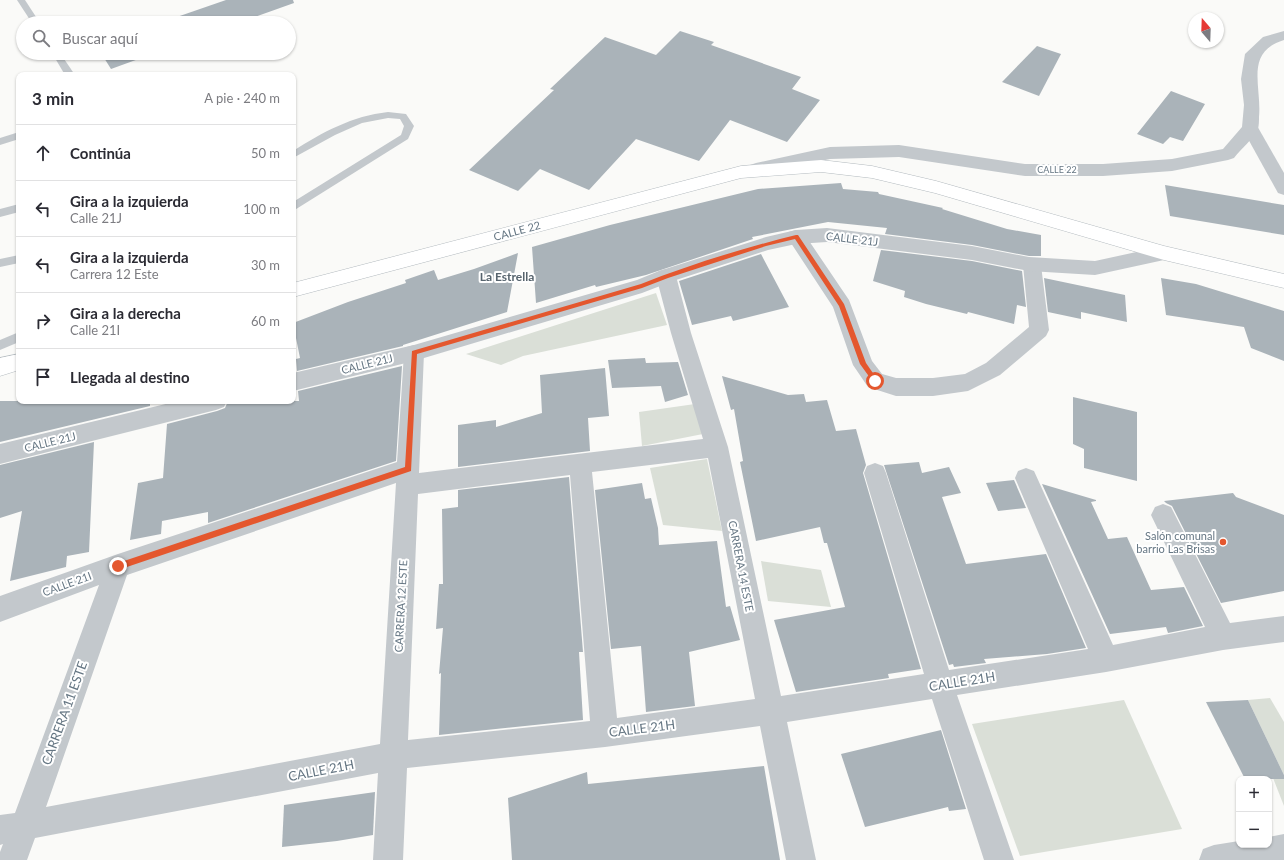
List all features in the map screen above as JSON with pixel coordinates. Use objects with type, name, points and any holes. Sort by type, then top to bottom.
[{"type":"main road","name":"CALLE 22","points":[[296,289],[741,172],[821,166],[872,172],[936,187],[1164,253],[1284,281]]},
{"type":"main road","points":[[0,367],[16,363]]},
{"type":"street","points":[[1284,35],[1268,40],[1253,54],[1249,79],[1252,105],[1250,128],[1284,189]]},
{"type":"street","name":"CALLE 22","points":[[741,172],[830,153],[899,151],[1024,170],[1103,170],[1172,165],[1228,154],[1250,128]]},
{"type":"street","name":"CALLE 21J","points":[[296,381],[414,353],[642,286],[666,276],[766,244],[796,237],[827,235],[972,253],[1032,265],[1095,268],[1164,253]]},
{"type":"street","points":[[796,237],[842,306],[863,364],[875,381],[896,387],[933,387],[968,382],[993,369],[1039,330],[1032,265]]},
{"type":"street","name":"CARRERA 14 ESTE","points":[[666,276],[681,333],[717,448],[801,860]]},
{"type":"street","name":"CARRERA 12 ESTE","points":[[388,860],[414,353]]},
{"type":"street","name":"CALLE 21J","points":[[0,454],[204,404]]},
{"type":"street","name":"CALLE 21I","points":[[0,609],[118,566],[408,477],[580,464],[717,448]]},
{"type":"street","points":[[580,464],[605,733]]},
{"type":"street","points":[[875,473],[940,684],[999,860]]},
{"type":"street","points":[[1026,478],[1106,659]]},
{"type":"street","points":[[1163,515],[1223,637]]},
{"type":"street","name":"CARRERA 11 ESTE","points":[[12,860],[12,828],[118,566]]},
{"type":"street","name":"CALLE 21H","points":[[12,828],[393,756],[605,733],[770,711],[1106,659],[1223,637],[1284,628]]},
{"type":"street","points":[[1214,860],[1284,849]]},
{"type":"lane","points":[[21,0],[31,16]]},
{"type":"lane","points":[[60,60],[68,72]]},
{"type":"lane","points":[[296,153],[345,125],[370,116],[389,114],[402,116],[409,126],[405,137],[296,205]]},
{"type":"lane","points":[[0,142],[16,137]]},
{"type":"lane","points":[[0,213],[16,209]]},
{"type":"lane","points":[[0,263],[16,260]]},
{"type":"lane","points":[[0,345],[16,338]]},
{"type":"shaded area","points":[[656,293],[667,325],[523,356],[501,365],[466,354]]},
{"type":"shaded area","points":[[695,404],[703,434],[642,446],[639,412]]},
{"type":"shaded area","points":[[707,459],[722,531],[663,525],[650,468]]},
{"type":"shaded area","points":[[761,561],[821,570],[831,607],[768,601]]},
{"type":"shaded area","points":[[1270,698],[1284,722],[1284,775],[1248,700]]},
{"type":"shaded area","points":[[1124,700],[1182,829],[1020,856],[972,724]]},
{"type":"shaded area","points":[[1284,777],[1284,806],[1273,778]]},
{"type":"building","points":[[226,0],[293,0],[294,3],[258,16],[180,16]]},
{"type":"building","points":[[680,31],[714,42],[711,45],[801,77],[792,89],[820,100],[787,142],[730,120],[699,161],[636,139],[589,190],[540,169],[518,191],[469,170],[554,90],[550,89],[605,37],[656,55]]},
{"type":"building","points":[[1037,46],[1061,54],[1039,96],[1002,82]]},
{"type":"building","points":[[105,60],[136,60],[111,69]]},
{"type":"building","points":[[1171,91],[1205,104],[1183,141],[1170,137],[1163,144],[1137,134]]},
{"type":"building","points":[[841,183],[843,189],[878,192],[879,194],[943,208],[942,209],[1007,229],[1041,235],[1041,256],[1029,256],[972,245],[885,234],[887,228],[828,222],[752,237],[753,239],[646,275],[596,287],[595,285],[536,303],[532,247],[610,225],[758,189]]},
{"type":"building","points":[[1165,185],[1284,205],[1284,235],[1170,216]]},
{"type":"building","points":[[881,250],[972,261],[1022,271],[1026,307],[1017,305],[1014,324],[968,312],[967,314],[926,304],[904,297],[905,291],[873,281]]},
{"type":"building","points":[[518,253],[507,312],[403,346],[297,371],[296,359],[300,358],[296,338],[296,322],[348,302],[406,283],[405,280],[434,270],[438,280]]},
{"type":"building","points":[[761,254],[789,307],[733,321],[731,316],[692,325],[679,281]]},
{"type":"building","points":[[1044,278],[1125,295],[1127,322],[1081,312],[1081,319],[1048,312]]},
{"type":"building","points":[[1161,278],[1196,284],[1284,311],[1284,361],[1251,348],[1244,327],[1166,315]]},
{"type":"building","points":[[645,358],[646,363],[678,362],[688,395],[665,402],[661,386],[612,388],[608,360]]},
{"type":"building","points":[[402,366],[396,461],[208,523],[208,512],[162,521],[161,534],[130,540],[138,483],[163,478],[167,424],[217,411],[225,408],[227,404],[296,404],[296,401],[299,401],[298,391]]},
{"type":"building","points":[[605,368],[609,416],[588,418],[590,451],[458,467],[458,425],[496,420],[496,427],[542,413],[540,375]]},
{"type":"building","points":[[722,376],[788,395],[804,394],[806,402],[827,400],[836,431],[856,429],[866,465],[863,473],[921,669],[888,674],[889,678],[796,692],[774,620],[845,607],[827,543],[824,543],[820,527],[756,541],[740,462],[743,461],[734,409],[731,410]]},
{"type":"building","points":[[1073,397],[1137,412],[1137,481],[1084,468],[1084,449],[1073,444]]},
{"type":"building","points":[[0,401],[16,401],[16,404],[150,404],[150,406],[0,442]]},
{"type":"building","points":[[94,442],[89,552],[67,556],[66,567],[10,581],[22,511],[0,518],[0,465]]},
{"type":"building","points":[[919,462],[922,473],[949,467],[961,493],[942,497],[966,564],[1046,554],[1086,648],[1047,654],[984,659],[986,663],[954,667],[953,664],[949,665],[884,465]]},
{"type":"building","points":[[569,477],[583,652],[579,652],[583,720],[439,735],[441,673],[439,674],[443,628],[436,629],[439,584],[443,584],[442,509],[458,507],[458,490]]},
{"type":"building","points":[[1014,480],[1026,508],[998,511],[986,483]]},
{"type":"building","points":[[642,483],[645,499],[651,498],[658,528],[659,545],[717,541],[726,607],[730,606],[740,640],[689,652],[695,706],[646,712],[641,646],[611,649],[595,490]]},
{"type":"building","points":[[1042,484],[1096,500],[1091,502],[1108,539],[1127,537],[1151,590],[1184,587],[1203,626],[1168,633],[1166,627],[1110,634]]},
{"type":"building","name":"Salón comunal barrio Las Brisas","points":[[1233,493],[1236,497],[1284,515],[1284,591],[1221,603],[1172,506],[1164,501]]},
{"type":"building","points":[[1248,700],[1284,775],[1284,779],[1272,779],[1272,776],[1243,776],[1206,702]]},
{"type":"building","points":[[941,730],[966,809],[949,811],[948,807],[865,827],[841,754]]},
{"type":"building","points":[[764,766],[780,860],[512,860],[508,798],[587,772],[588,784]]},
{"type":"building","points":[[375,792],[373,835],[337,841],[282,847],[284,805]]},
{"type":"place","name":"Salón comunal barrio Las Brisas","points":[[1223,542]]},
{"type":"district","name":"La Estrella","points":[[507,277]]},
{"type":"route","points":[[118,566],[408,469],[414,353],[642,286],[666,276],[766,244],[796,237],[842,306],[863,364],[875,381]]}]
